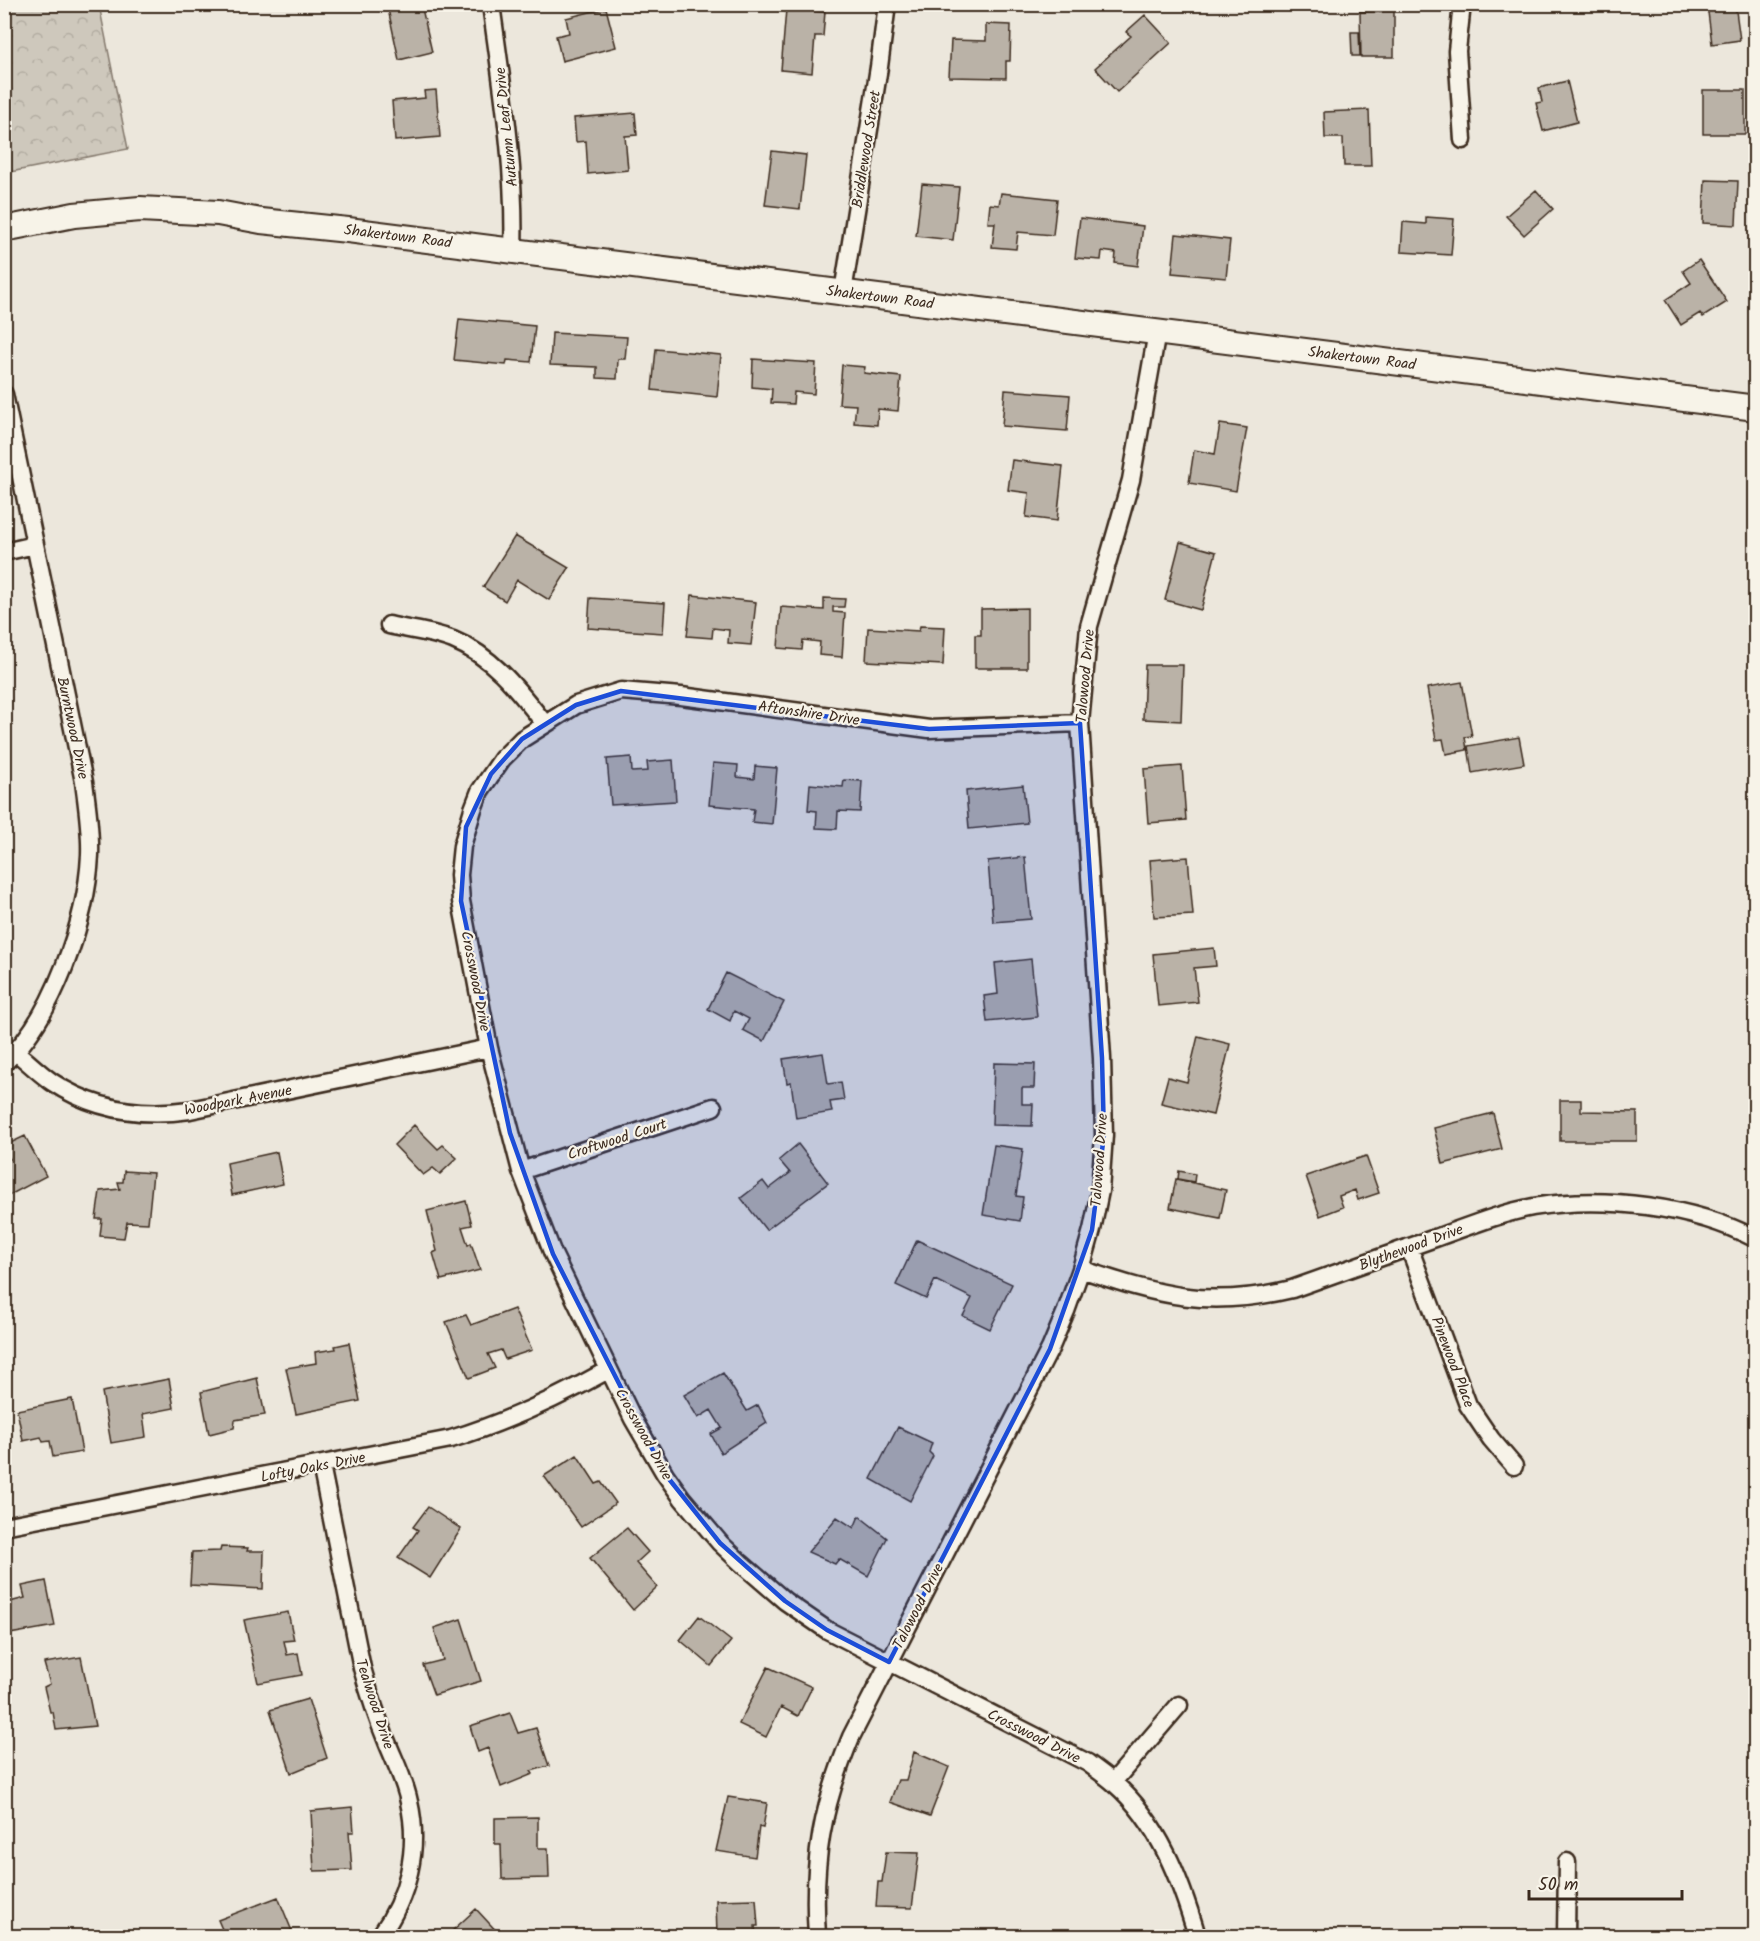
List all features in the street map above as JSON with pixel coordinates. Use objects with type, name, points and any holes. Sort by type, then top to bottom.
[{"type":"street","name":"Autumn Leaf Drive","points":[[491,4],[509,140],[514,209],[513,251]]},
{"type":"street","name":"Briddlewood Street","points":[[843,292],[887,4]]},
{"type":"street","points":[[1462,4],[1457,51],[1463,140]]},
{"type":"street","name":"Shakertown Road","points":[[4,229],[97,212],[175,209],[1755,408]]},
{"type":"street","name":"Talowood Drive","points":[[817,1936],[815,1876],[825,1811],[832,1786],[851,1737],[1050,1348],[1082,1269],[1100,1191],[1104,1135],[1102,1058],[1080,723],[1089,626],[1131,480],[1157,332]]},
{"type":"street","name":"Burntwood Drive","points":[[4,394],[84,782],[90,824],[90,856],[80,920],[71,948],[46,1006],[10,1057]]},
{"type":"street","points":[[4,552],[34,545]]},
{"type":"street","points":[[389,625],[452,639],[478,654],[512,682],[545,724]]},
{"type":"street","name":"Aftonshire Drive","points":[[545,724],[576,705],[621,692],[681,696],[929,729],[1080,723]]},
{"type":"street","name":"Crosswood Drive","points":[[545,724],[522,738],[502,759],[472,809],[462,846],[459,875],[461,901],[489,1048],[521,1171],[553,1254],[633,1419],[665,1474],[720,1543],[794,1606],[827,1630],[1088,1763],[1113,1782],[1140,1811],[1162,1845],[1186,1899],[1197,1936]]},
{"type":"street","name":"Woodpark Avenue","points":[[10,1057],[80,1098],[117,1109],[155,1114],[190,1110],[489,1048]]},
{"type":"street","name":"Croftwood Court","points":[[521,1171],[713,1107]]},
{"type":"street","name":"Blythewood Drive","points":[[1082,1269],[1165,1295],[1218,1300],[1266,1295],[1292,1289],[1478,1223],[1533,1207],[1573,1203],[1615,1203],[1660,1208],[1710,1221],[1750,1235]]},
{"type":"street","name":"Pinewood Place","points":[[1409,1247],[1468,1405],[1491,1439],[1514,1466]]},
{"type":"street","name":"Lofty Oaks Drive","points":[[4,1526],[423,1446],[479,1431],[514,1418],[566,1394],[608,1370]]},
{"type":"street","name":"Tealwood Drive","points":[[321,1465],[362,1668],[376,1714],[405,1786],[412,1823],[413,1844],[408,1878],[396,1911],[380,1936]]},
{"type":"street","points":[[1113,1782],[1179,1705]]},
{"type":"street","points":[[1566,1936],[1567,1862]]},
{"type":"highlighted area","points":[[621,691],[929,729],[1080,723],[1102,1058],[1104,1135],[1092,1230],[1050,1349],[889,1662],[827,1630],[785,1601],[720,1543],[665,1474],[553,1254],[510,1133],[461,901],[466,827],[491,774],[522,739],[576,705]]},
{"type":"green space","points":[[5,4],[99,5],[128,149],[5,173]]},
{"type":"building","points":[[421,4],[432,52],[399,60],[388,9]]},
{"type":"building","points":[[1707,4],[1735,4],[1740,40],[1712,44]]},
{"type":"building","points":[[606,8],[616,47],[562,61],[556,36],[569,33],[566,18]]},
{"type":"building","points":[[786,9],[825,12],[823,36],[815,36],[812,73],[781,70]]},
{"type":"building","points":[[1394,11],[1394,57],[1361,57],[1360,12]]},
{"type":"building","points":[[1145,15],[1171,43],[1117,92],[1095,68],[1131,36],[1126,32]]},
{"type":"building","points":[[986,24],[1011,25],[1010,61],[1006,61],[1006,78],[949,77],[951,40],[986,41]]},
{"type":"building","points":[[1351,32],[1359,32],[1360,56],[1352,56]]},
{"type":"building","points":[[1567,81],[1577,122],[1543,131],[1536,103],[1542,102],[1539,88]]},
{"type":"building","points":[[436,90],[440,137],[395,141],[392,101],[425,98],[424,91]]},
{"type":"building","points":[[1703,90],[1745,90],[1745,134],[1703,134]]},
{"type":"building","points":[[1369,110],[1371,166],[1344,166],[1343,138],[1325,138],[1324,112]]},
{"type":"building","points":[[635,113],[637,135],[625,136],[628,170],[588,174],[586,141],[576,142],[574,118]]},
{"type":"building","points":[[772,151],[806,155],[800,209],[765,205]]},
{"type":"building","points":[[1705,180],[1738,181],[1736,225],[1703,223]]},
{"type":"building","points":[[922,184],[959,187],[953,240],[916,236]]},
{"type":"building","points":[[1536,190],[1553,209],[1524,235],[1506,216]]},
{"type":"building","points":[[1001,193],[1057,199],[1053,235],[1018,232],[1016,249],[992,247],[995,223],[988,223],[990,204],[999,205]]},
{"type":"building","points":[[1426,217],[1454,219],[1451,255],[1401,252],[1403,222],[1426,224]]},
{"type":"building","points":[[1080,218],[1143,226],[1138,266],[1115,263],[1116,253],[1102,251],[1101,260],[1075,258]]},
{"type":"building","points":[[1176,234],[1230,240],[1226,278],[1172,273]]},
{"type":"building","points":[[1699,260],[1727,302],[1703,317],[1700,313],[1681,325],[1665,300],[1691,283],[1683,271]]},
{"type":"building","points":[[459,319],[535,326],[531,362],[507,360],[506,365],[454,360]]},
{"type":"building","points":[[552,333],[627,337],[625,359],[618,359],[617,379],[597,378],[597,367],[550,365]]},
{"type":"building","points":[[656,349],[721,355],[717,397],[652,390]]},
{"type":"building","points":[[753,359],[816,363],[814,394],[794,392],[793,404],[771,403],[772,389],[752,387]]},
{"type":"building","points":[[842,365],[865,367],[864,373],[901,377],[898,411],[878,409],[877,425],[854,423],[856,405],[839,404]]},
{"type":"building","points":[[1005,390],[1070,395],[1067,431],[1002,426]]},
{"type":"building","points":[[1220,424],[1247,428],[1236,491],[1189,483],[1194,450],[1215,454]]},
{"type":"building","points":[[1012,460],[1063,466],[1057,521],[1026,517],[1029,493],[1008,490]]},
{"type":"building","points":[[515,536],[569,568],[549,600],[517,580],[505,601],[483,587]]},
{"type":"building","points":[[1180,542],[1216,552],[1201,610],[1165,600]]},
{"type":"building","points":[[692,595],[756,602],[751,645],[728,643],[729,630],[713,628],[712,638],[687,636]]},
{"type":"building","points":[[590,598],[665,603],[663,633],[588,628]]},
{"type":"building","points":[[824,598],[845,599],[844,607],[833,607],[833,612],[845,613],[842,657],[819,655],[820,642],[803,640],[802,650],[778,648],[781,607],[824,610]]},
{"type":"building","points":[[1027,608],[1027,668],[975,668],[975,635],[981,635],[981,609]]},
{"type":"building","points":[[920,626],[945,627],[943,665],[866,661],[868,628],[919,631]]},
{"type":"building","points":[[1145,665],[1183,665],[1181,721],[1143,719]]},
{"type":"building","points":[[1462,682],[1472,736],[1465,737],[1467,750],[1446,754],[1443,739],[1436,740],[1427,688]]},
{"type":"building","points":[[1519,737],[1524,764],[1472,773],[1468,746]]},
{"type":"building","points":[[631,757],[632,772],[648,771],[647,762],[673,760],[676,801],[611,805],[607,759]]},
{"type":"building","points":[[713,763],[738,765],[737,777],[754,779],[755,766],[777,768],[772,824],[752,822],[754,809],[709,805]]},
{"type":"building","points":[[1182,766],[1186,820],[1148,823],[1144,769]]},
{"type":"building","points":[[844,780],[862,781],[860,812],[838,811],[837,829],[816,828],[817,811],[808,810],[810,784],[843,787]]},
{"type":"building","points":[[1023,785],[1027,823],[969,829],[966,791]]},
{"type":"building","points":[[1025,857],[1031,919],[993,922],[988,861]]},
{"type":"building","points":[[1188,857],[1193,915],[1154,917],[1150,860]]},
{"type":"building","points":[[1214,948],[1216,966],[1194,968],[1198,1002],[1158,1006],[1153,954]]},
{"type":"building","points":[[1031,959],[1037,1017],[987,1022],[984,996],[998,994],[995,963]]},
{"type":"building","points":[[726,973],[784,1002],[764,1041],[743,1030],[749,1019],[734,1011],[730,1021],[708,1009]]},
{"type":"building","points":[[1198,1036],[1230,1044],[1213,1115],[1161,1103],[1168,1077],[1187,1082]]},
{"type":"building","points":[[823,1053],[828,1084],[841,1082],[844,1100],[830,1102],[832,1112],[796,1118],[791,1082],[787,1083],[783,1059]]},
{"type":"building","points":[[994,1063],[1035,1064],[1034,1088],[1022,1088],[1022,1104],[1033,1104],[1032,1126],[992,1125]]},
{"type":"building","points":[[1560,1100],[1581,1100],[1581,1111],[1637,1112],[1637,1141],[1560,1141]]},
{"type":"building","points":[[1493,1113],[1502,1149],[1443,1164],[1434,1128]]},
{"type":"building","points":[[414,1125],[438,1149],[443,1145],[457,1158],[440,1174],[433,1168],[423,1175],[394,1145]]},
{"type":"building","points":[[25,1136],[46,1176],[4,1198],[4,1162],[10,1159],[4,1146]]},
{"type":"building","points":[[798,1144],[828,1183],[766,1230],[741,1198],[763,1181],[769,1189],[790,1173],[779,1160]]},
{"type":"building","points":[[994,1145],[1023,1149],[1016,1196],[1023,1197],[1020,1221],[983,1215]]},
{"type":"building","points":[[277,1152],[283,1184],[232,1195],[227,1163]]},
{"type":"building","points":[[1366,1156],[1379,1193],[1358,1200],[1355,1190],[1339,1196],[1343,1207],[1320,1216],[1306,1176]]},
{"type":"building","points":[[124,1171],[153,1173],[148,1223],[127,1222],[124,1238],[100,1236],[102,1219],[96,1219],[100,1191],[120,1189],[118,1182],[123,1182]]},
{"type":"building","points":[[1179,1171],[1195,1174],[1194,1182],[1178,1179]]},
{"type":"building","points":[[1176,1179],[1226,1190],[1220,1218],[1170,1208]]},
{"type":"building","points":[[466,1201],[472,1225],[462,1227],[468,1245],[471,1243],[480,1270],[441,1280],[433,1253],[437,1251],[427,1211]]},
{"type":"building","points":[[917,1240],[1012,1284],[990,1329],[963,1316],[972,1298],[935,1280],[926,1299],[896,1285]]},
{"type":"building","points":[[514,1309],[532,1350],[505,1359],[501,1350],[488,1354],[495,1368],[469,1378],[446,1322],[466,1315],[471,1325]]},
{"type":"building","points":[[349,1343],[360,1401],[296,1414],[286,1368],[316,1363],[315,1352],[336,1349],[335,1346]]},
{"type":"building","points":[[723,1373],[747,1411],[758,1405],[767,1423],[721,1453],[711,1434],[722,1428],[711,1410],[698,1418],[684,1395]]},
{"type":"building","points":[[257,1378],[265,1415],[235,1420],[234,1428],[209,1434],[201,1392]]},
{"type":"building","points":[[169,1379],[174,1408],[143,1414],[146,1437],[111,1443],[102,1392]]},
{"type":"building","points":[[72,1399],[82,1452],[53,1457],[50,1441],[43,1442],[41,1437],[23,1441],[17,1410]]},
{"type":"building","points":[[898,1427],[932,1443],[929,1452],[933,1456],[910,1501],[871,1479]]},
{"type":"building","points":[[577,1455],[596,1484],[601,1482],[616,1503],[581,1527],[544,1476]]},
{"type":"building","points":[[428,1507],[461,1529],[430,1578],[398,1558],[418,1530],[413,1527]]},
{"type":"building","points":[[859,1516],[887,1538],[868,1576],[839,1559],[835,1564],[808,1552],[837,1517],[854,1528]]},
{"type":"building","points":[[627,1528],[648,1552],[636,1563],[657,1587],[633,1610],[590,1558]]},
{"type":"building","points":[[221,1547],[264,1551],[263,1589],[190,1585],[192,1552],[220,1551]]},
{"type":"building","points":[[46,1581],[55,1626],[4,1635],[4,1592],[6,1603],[25,1598],[22,1586]]},
{"type":"building","points":[[288,1612],[294,1640],[284,1641],[287,1655],[298,1653],[302,1675],[258,1683],[244,1620]]},
{"type":"building","points":[[699,1616],[731,1641],[711,1666],[680,1640]]},
{"type":"building","points":[[461,1619],[481,1681],[434,1695],[423,1665],[443,1660],[434,1628]]},
{"type":"building","points":[[81,1657],[95,1726],[56,1730],[53,1712],[50,1712],[44,1687],[50,1684],[44,1663]]},
{"type":"building","points":[[768,1667],[812,1687],[798,1716],[781,1707],[766,1737],[739,1724]]},
{"type":"building","points":[[308,1699],[327,1758],[291,1773],[270,1710]]},
{"type":"building","points":[[510,1713],[518,1733],[536,1728],[549,1766],[531,1771],[533,1774],[501,1787],[488,1748],[478,1752],[470,1726]]},
{"type":"building","points":[[914,1752],[949,1767],[930,1816],[890,1802],[898,1780],[906,1780]]},
{"type":"building","points":[[728,1797],[767,1803],[763,1828],[759,1827],[755,1857],[716,1851]]},
{"type":"building","points":[[352,1807],[354,1832],[349,1832],[352,1870],[314,1871],[311,1811]]},
{"type":"building","points":[[538,1817],[538,1848],[548,1848],[549,1878],[502,1879],[501,1844],[495,1844],[495,1818]]},
{"type":"building","points":[[886,1852],[919,1853],[912,1908],[876,1907],[878,1882],[882,1882]]},
{"type":"building","points":[[278,1897],[294,1936],[225,1936],[218,1920]]},
{"type":"building","points":[[756,1899],[758,1926],[755,1926],[756,1936],[717,1936],[716,1900]]},
{"type":"building","points":[[476,1909],[501,1936],[455,1936],[451,1932]]}]
